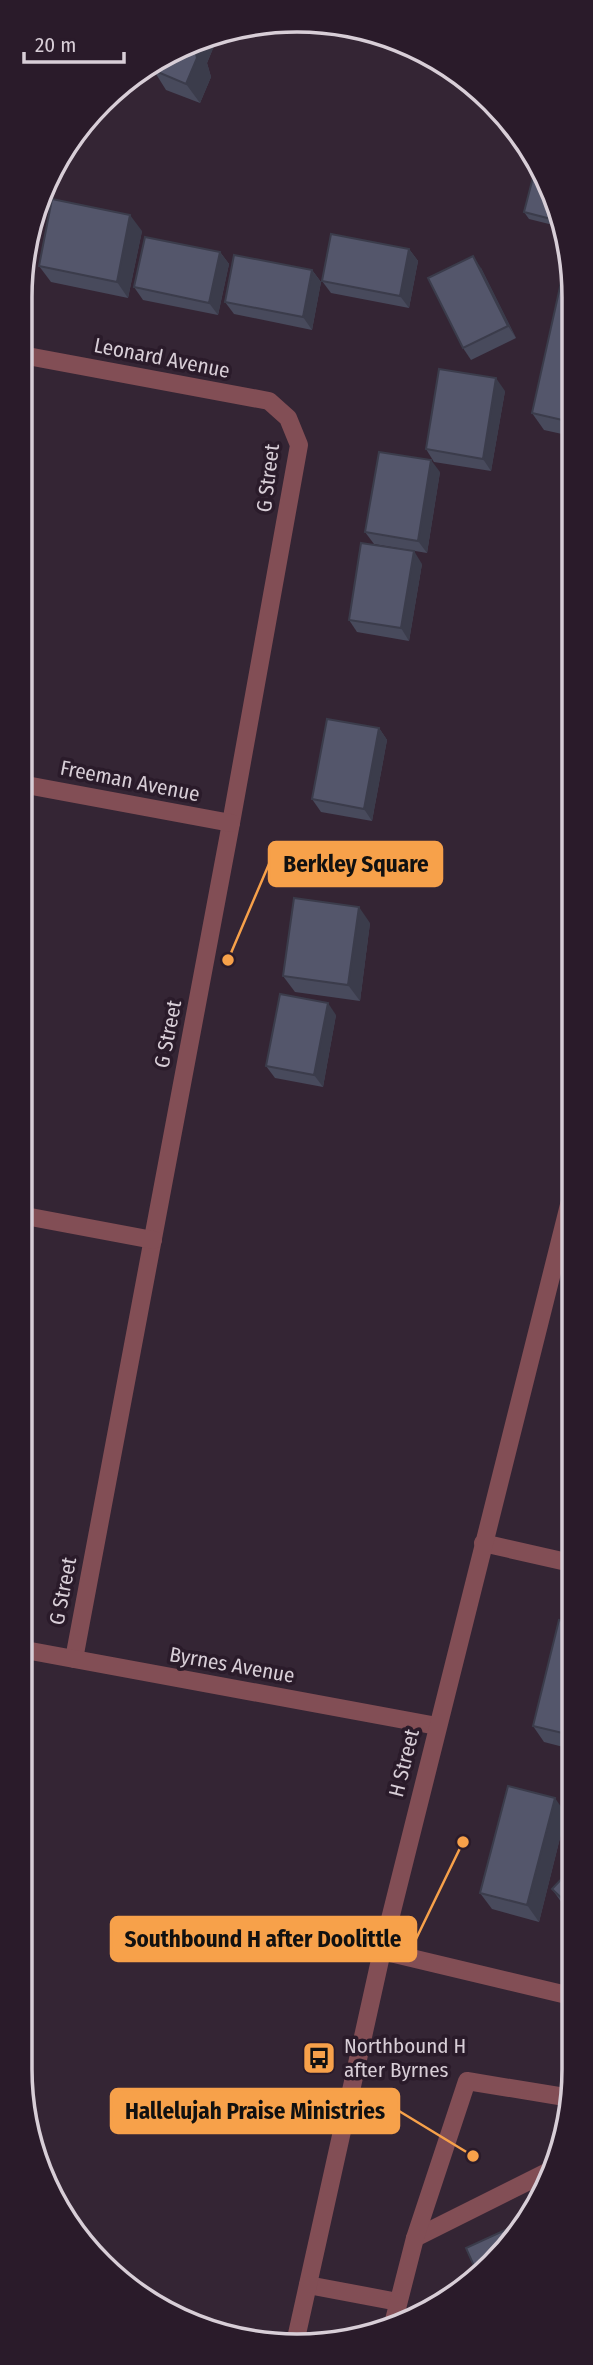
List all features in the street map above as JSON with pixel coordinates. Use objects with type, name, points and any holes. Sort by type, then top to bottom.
[{"type":"street","name":"Leonard Avenue","points":[[32,357],[269,401],[288,418]]},
{"type":"street","name":"G Street","points":[[74,1659],[299,445],[288,418]]},
{"type":"street","name":"Freeman Avenue","points":[[32,786],[231,823]]},
{"type":"street","points":[[32,1217],[153,1240]]},
{"type":"street","name":"H Street","points":[[297,2334],[382,1951],[562,1232]]},
{"type":"street","points":[[483,1543],[562,1561]]},
{"type":"street","name":"Byrnes Avenue","points":[[32,1651],[437,1726]]},
{"type":"street","points":[[382,1951],[562,1994]]},
{"type":"street","points":[[395,2314],[415,2238],[467,2081],[560,2096]]},
{"type":"street","points":[[415,2238],[538,2176]]},
{"type":"street","points":[[308,2285],[398,2302]]},
{"type":"building","points":[[196,52],[197,58],[186,84],[157,71]]},
{"type":"building","points":[[533,177],[549,218],[524,212]]},
{"type":"building","points":[[52,199],[130,215],[117,282],[39,266]]},
{"type":"building","points":[[331,234],[409,249],[400,296],[322,281]]},
{"type":"building","points":[[145,237],[220,252],[209,303],[134,287]]},
{"type":"building","points":[[234,255],[312,270],[303,317],[225,302]]},
{"type":"building","points":[[473,256],[508,326],[463,348],[428,278]]},
{"type":"building","points":[[561,282],[562,420],[532,413]]},
{"type":"building","points":[[439,369],[496,378],[483,459],[426,449]]},
{"type":"building","points":[[379,452],[431,460],[418,541],[365,532]]},
{"type":"building","points":[[361,543],[414,551],[401,628],[349,620]]},
{"type":"building","points":[[327,719],[379,728],[364,809],[312,799]]},
{"type":"building","points":[[294,898],[359,907],[348,985],[283,976]]},
{"type":"building","points":[[280,994],[328,1003],[314,1075],[266,1066]]},
{"type":"building","points":[[559,1620],[562,1621],[562,1733],[533,1726]]},
{"type":"building","points":[[508,1786],[555,1798],[527,1905],[480,1893]]},
{"type":"building","points":[[562,1878],[562,1898],[552,1889]]},
{"type":"building","points":[[508,2229],[474,2265],[466,2248]]},
{"type":"place","name":"Berkley Square","points":[[228,960]]},
{"type":"place","name":"Southbound H after Doolittle","points":[[463,1842]]},
{"type":"place","name":"Northbound H after Byrnes","points":[[319,2058]]},
{"type":"place","name":"Hallelujah Praise Ministries","points":[[473,2156]]}]
